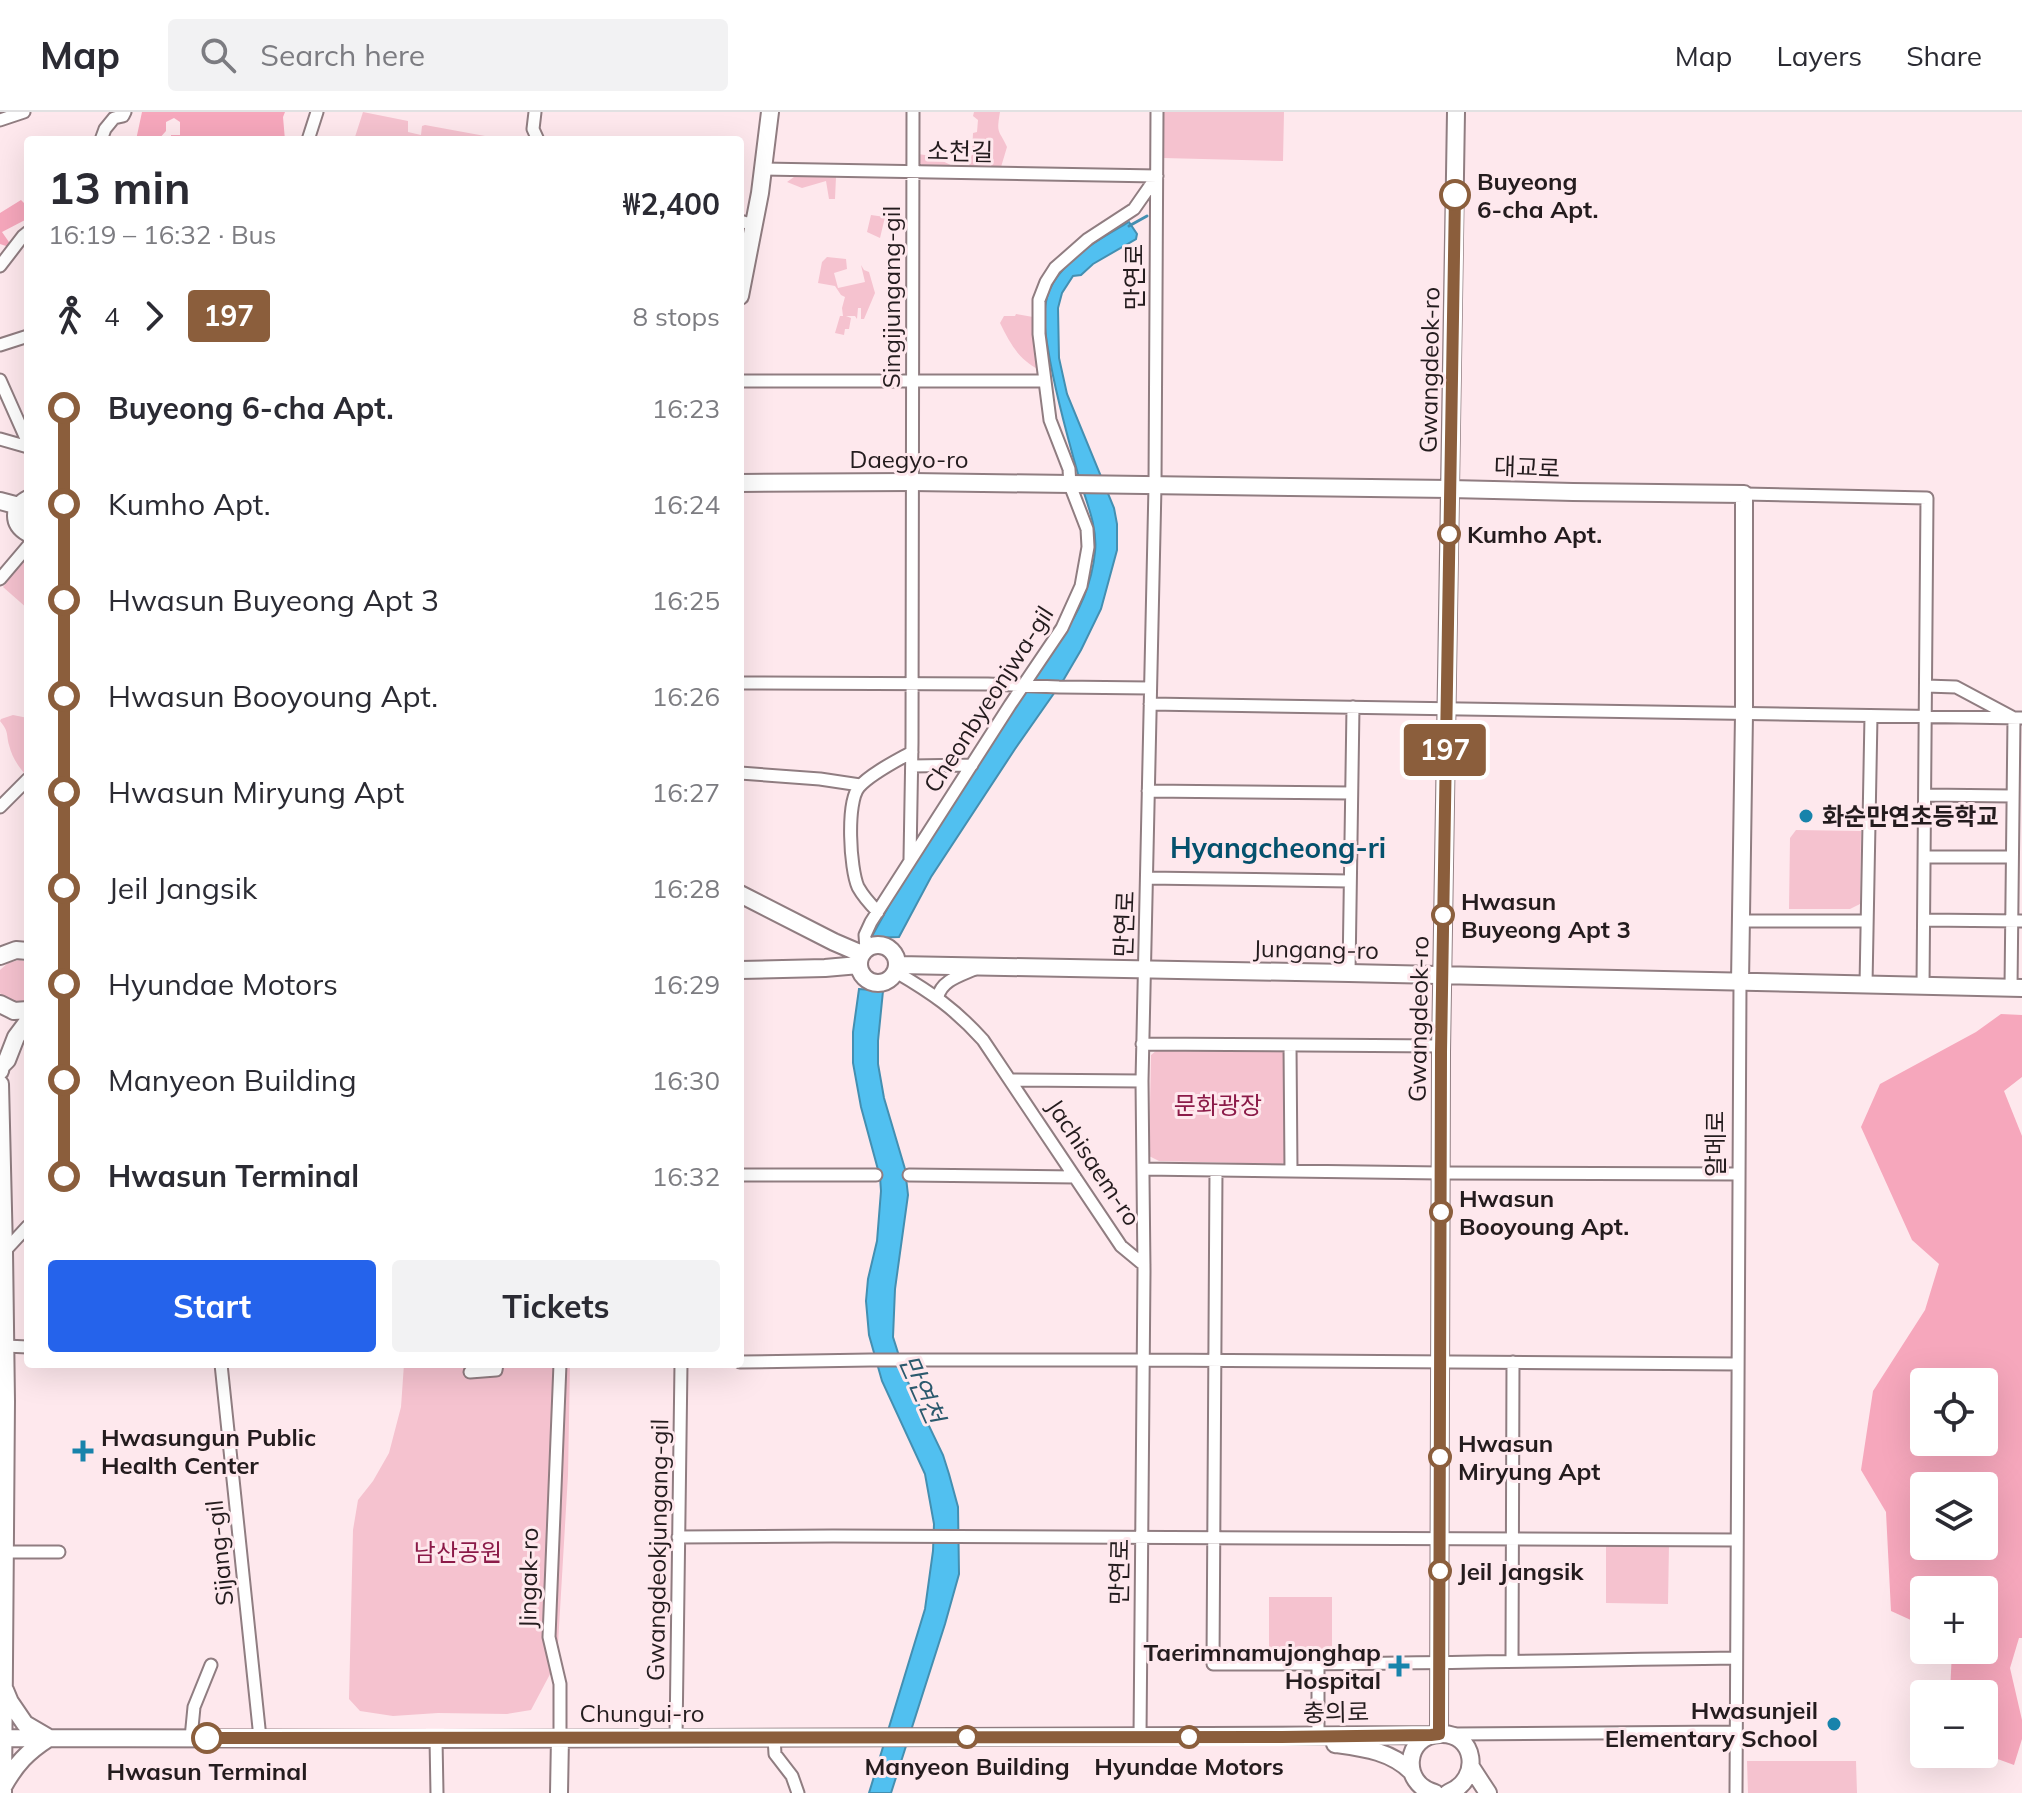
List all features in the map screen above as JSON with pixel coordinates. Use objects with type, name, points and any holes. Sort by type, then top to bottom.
[{"type":"street","points":[[0,120],[24,112]]},
{"type":"street","points":[[102,136],[114,118],[123,116],[125,112]]},
{"type":"street","points":[[309,136],[317,112]]},
{"type":"street","points":[[535,112],[533,129],[536,136]]},
{"type":"street","points":[[744,254],[747,223],[763,169],[770,112]]},
{"type":"street","name":"Singijungang-gil","points":[[910,861],[913,112]]},
{"type":"street","name":"만연로","points":[[1140,1737],[1144,1265],[1142,1044],[1155,486],[1157,112]]},
{"type":"street","name":"Gwangdeok-ro","points":[[1439,1734],[1441,1046],[1456,112]]},
{"type":"street","name":"소천길","points":[[763,169],[1157,176]]},
{"type":"street","name":"Cheonbyeonjwa-gil","points":[[862,956],[865,935],[878,912],[1062,628],[1081,586],[1088,547],[1087,529],[1069,469],[1052,427],[1038,317],[1039,300],[1055,268],[1072,251],[1134,209],[1157,176]]},
{"type":"street","points":[[0,266],[24,235]]},
{"type":"street","points":[[0,345],[24,337]]},
{"type":"street","points":[[0,380],[24,436]]},
{"type":"street","points":[[744,381],[1045,381]]},
{"type":"street","points":[[0,439],[24,444]]},
{"type":"street","name":"Daegyo-ro","points":[[744,483],[1074,485]]},
{"type":"street","name":"대교로","points":[[1074,485],[1927,498],[1926,686]]},
{"type":"street","name":"알메로","points":[[1736,1793],[1744,494]]},
{"type":"street","points":[[0,501],[23,502],[16,517],[24,534]]},
{"type":"street","points":[[0,516],[24,534]]},
{"type":"street","points":[[0,579],[24,539]]},
{"type":"street","points":[[744,683],[1150,688]]},
{"type":"street","points":[[1923,987],[1926,686],[1956,687],[2018,718]]},
{"type":"street","points":[[1150,704],[2018,718]]},
{"type":"street","points":[[1349,973],[1353,707]]},
{"type":"street","points":[[1866,985],[1871,716]]},
{"type":"street","points":[[2017,988],[2012,796],[2018,718]]},
{"type":"street","points":[[878,912],[858,887],[852,864],[854,794],[860,785],[912,752]]},
{"type":"street","points":[[912,766],[972,765]]},
{"type":"street","points":[[744,773],[860,785]]},
{"type":"street","points":[[0,807],[24,783]]},
{"type":"street","points":[[1148,791],[1351,793]]},
{"type":"street","points":[[1925,795],[2012,796]]},
{"type":"street","points":[[1925,857],[2012,857]]},
{"type":"street","points":[[1147,878],[1349,881]]},
{"type":"street","points":[[744,896],[862,956]]},
{"type":"street","points":[[1924,920],[2017,921]]},
{"type":"street","points":[[1740,921],[1867,921]]},
{"type":"street","points":[[0,940],[24,950]]},
{"type":"street","points":[[825,968],[834,958],[834,942]]},
{"type":"street","points":[[744,970],[825,968],[862,956],[878,945],[890,949],[897,959],[897,968],[889,980],[876,984],[863,976],[862,956]]},
{"type":"street","points":[[0,956],[10,951],[24,951]]},
{"type":"street","points":[[938,997],[939,989],[945,984],[983,966]]},
{"type":"street","name":"Jungang-ro","points":[[897,968],[983,966],[2017,988]]},
{"type":"street","name":"Jachisaem-ro","points":[[897,968],[938,997],[983,1040],[1121,1246],[1144,1265]]},
{"type":"street","points":[[0,1004],[24,1017]]},
{"type":"street","points":[[0,1067],[7,1060],[24,1024]]},
{"type":"street","points":[[1142,1044],[1441,1046]]},
{"type":"street","points":[[1290,1045],[1291,1171]]},
{"type":"street","name":"Jachisaem-ro","points":[[1011,1080],[1142,1081]]},
{"type":"street","points":[[0,1084],[4,1552],[2,1788]]},
{"type":"street","points":[[1143,1169],[1739,1174]]},
{"type":"street","points":[[1216,1170],[1213,1664],[1440,1664],[1736,1658]]},
{"type":"street","points":[[744,1175],[876,1175]]},
{"type":"street","points":[[909,1175],[1075,1177]]},
{"type":"street","points":[[2,1254],[24,1230]]},
{"type":"street","points":[[2,1344],[24,1347]]},
{"type":"street","points":[[744,1362],[1215,1360],[1738,1364]]},
{"type":"street","points":[[1512,1661],[1513,1362]]},
{"type":"street","name":"Sijang-gil","points":[[221,1368],[260,1738]]},
{"type":"street","points":[[470,1372],[496,1368]]},
{"type":"street","name":"Jingak-ro","points":[[559,1793],[560,1684],[549,1637],[560,1368]]},
{"type":"street","name":"Gwangdeokjungang-gil","points":[[676,1737],[681,1368]]},
{"type":"street","points":[[678,1537],[1737,1540]]},
{"type":"street","points":[[4,1552],[59,1552]]},
{"type":"street","points":[[1318,1664],[1318,1737]]},
{"type":"street","points":[[191,1738],[194,1707],[211,1665]]},
{"type":"street","points":[[1,1687],[25,1724],[49,1738],[22,1758],[2,1788]]},
{"type":"street","points":[[1412,1772],[1410,1763],[1416,1746],[1439,1734],[1736,1732]]},
{"type":"street","points":[[1439,1734],[1461,1742],[1467,1749],[1471,1767],[1488,1793]]},
{"type":"street","name":"충의로","points":[[1282,1737],[1439,1734]]},
{"type":"street","points":[[774,1737],[775,1754],[792,1776],[798,1793]]},
{"type":"street","name":"Chungui-ro","points":[[1,1738],[1282,1737]]},
{"type":"street","name":"충의로","points":[[1282,1737],[1370,1750],[1400,1761],[1412,1772],[1421,1787],[1435,1793]]},
{"type":"street","points":[[436,1739],[437,1793]]},
{"type":"street","points":[[1457,1792],[1471,1767]]},
{"type":"green space","points":[[363,112],[408,121],[408,132],[421,135],[422,126],[425,125],[485,136],[355,136]]},
{"type":"green space","points":[[974,112],[1000,112],[998,128],[1007,147],[1001,167],[972,168],[969,165],[973,133],[977,132],[978,120],[973,116]]},
{"type":"green space","points":[[1164,112],[1284,112],[1283,161],[1163,158]]},
{"type":"green space","points":[[918,154],[932,156],[957,168],[926,168],[918,162]]},
{"type":"green space","points":[[794,177],[836,177],[835,199],[829,199],[826,181],[802,188],[787,182]]},
{"type":"green space","points":[[871,215],[885,217],[880,238],[867,232]]},
{"type":"green space","points":[[827,257],[846,259],[847,269],[834,273],[838,288],[865,282],[861,265],[869,272],[875,293],[864,319],[861,319],[861,308],[858,308],[857,319],[846,316],[851,318],[844,335],[835,333],[840,316],[843,316],[845,297],[835,286],[818,283],[822,262]]},
{"type":"green space","points":[[1016,314],[1033,317],[1038,369],[1020,355],[1000,323],[1004,316]]},
{"type":"green space","points":[[24,561],[24,605],[3,587]]},
{"type":"green space","points":[[13,715],[24,717],[24,773],[14,757],[1,719]]},
{"type":"green space","points":[[1796,830],[1861,831],[1860,904],[1850,909],[1789,909],[1790,838]]},
{"type":"green space","points":[[24,961],[24,1002],[9,1001],[0,993],[0,970],[8,963]]},
{"type":"green space","name":"문화광장","points":[[1162,1046],[1281,1048],[1287,1055],[1286,1162],[1159,1161],[1149,1156],[1151,1055]]},
{"type":"green space","name":"남산공원","points":[[404,1368],[570,1368],[568,1475],[557,1661],[531,1710],[507,1714],[393,1716],[360,1711],[349,1699],[353,1530],[358,1500],[389,1453],[401,1407]]},
{"type":"green space","points":[[1606,1544],[1669,1544],[1668,1604],[1606,1603]]},
{"type":"green space","points":[[1269,1597],[1332,1597],[1332,1660],[1269,1660]]},
{"type":"green space","points":[[1747,1761],[1856,1761],[1857,1793],[1748,1793]]},
{"type":"shaded area","points":[[142,112],[285,112],[285,136],[171,136],[180,135],[180,122],[174,118],[166,122],[166,131],[162,136],[137,136]]},
{"type":"shaded area","points":[[21,200],[24,203],[24,221],[2,232],[11,245],[9,247],[0,244],[0,213]]},
{"type":"shaded area","points":[[2001,1014],[2022,1015],[2022,1077],[2004,1091],[2022,1136],[2022,1638],[2019,1638],[2010,1668],[2022,1720],[2022,1739],[2014,1765],[1998,1759],[1998,1680],[1951,1680],[1951,1664],[1998,1664],[1998,1576],[1910,1576],[1910,1620],[1891,1611],[1886,1512],[1861,1470],[1873,1391],[1925,1310],[1939,1264],[1912,1240],[1861,1127],[1880,1084],[1976,1032]]},
{"type":"water","points":[[1129,222],[1137,234],[1136,239],[1093,264],[1081,275],[1073,276],[1062,293],[1058,308],[1059,358],[1067,394],[1114,508],[1117,524],[1117,550],[1101,609],[1064,679],[931,877],[899,937],[871,938],[902,882],[1068,627],[1088,586],[1095,532],[1054,381],[1044,315],[1049,291],[1069,263]]},
{"type":"water","points":[[859,989],[883,991],[878,1064],[884,1098],[905,1169],[908,1195],[895,1289],[893,1337],[906,1378],[943,1455],[958,1507],[959,1574],[891,1793],[869,1793],[925,1609],[934,1524],[925,1474],[882,1381],[869,1335],[866,1301],[877,1241],[881,1191],[853,1063],[853,1032]]},
{"type":"waterway","points":[[1129,226],[1147,216]]},
{"type":"bus line","name":"197","points":[[207,1738],[1282,1737],[1439,1734],[1441,1052],[1455,195]]},
{"type":"place","name":"Buyeong 6-cha Apt.","points":[[1455,195]]},
{"type":"place","name":"Kumho Apt.","points":[[1449,534]]},
{"type":"place","name":"화순만연초등학교","points":[[1806,816]]},
{"type":"place","name":"Hwasun Buyeong Apt 3","points":[[1443,915]]},
{"type":"place","name":"Hwasun Booyoung Apt.","points":[[1441,1212]]},
{"type":"place","name":"Hwasungun Public Health Center","points":[[83,1451]]},
{"type":"place","name":"Hwasun Miryung Apt","points":[[1440,1457]]},
{"type":"place","name":"Jeil Jangsik","points":[[1440,1571]]},
{"type":"place","name":"Taerimnamujonghap Hospital","points":[[1399,1666]]},
{"type":"place","name":"Hwasunjeil Elementary School","points":[[1834,1724]]},
{"type":"place","name":"Manyeon Building","points":[[967,1737]]},
{"type":"place","name":"Hyundae Motors","points":[[1189,1737]]},
{"type":"place","name":"Hwasun Terminal","points":[[207,1738]]},
{"type":"district","name":"Hyangcheong-ri","points":[[1278,847]]},
{"type":"water label","name":"만연천","points":[[922,1389]]}]
